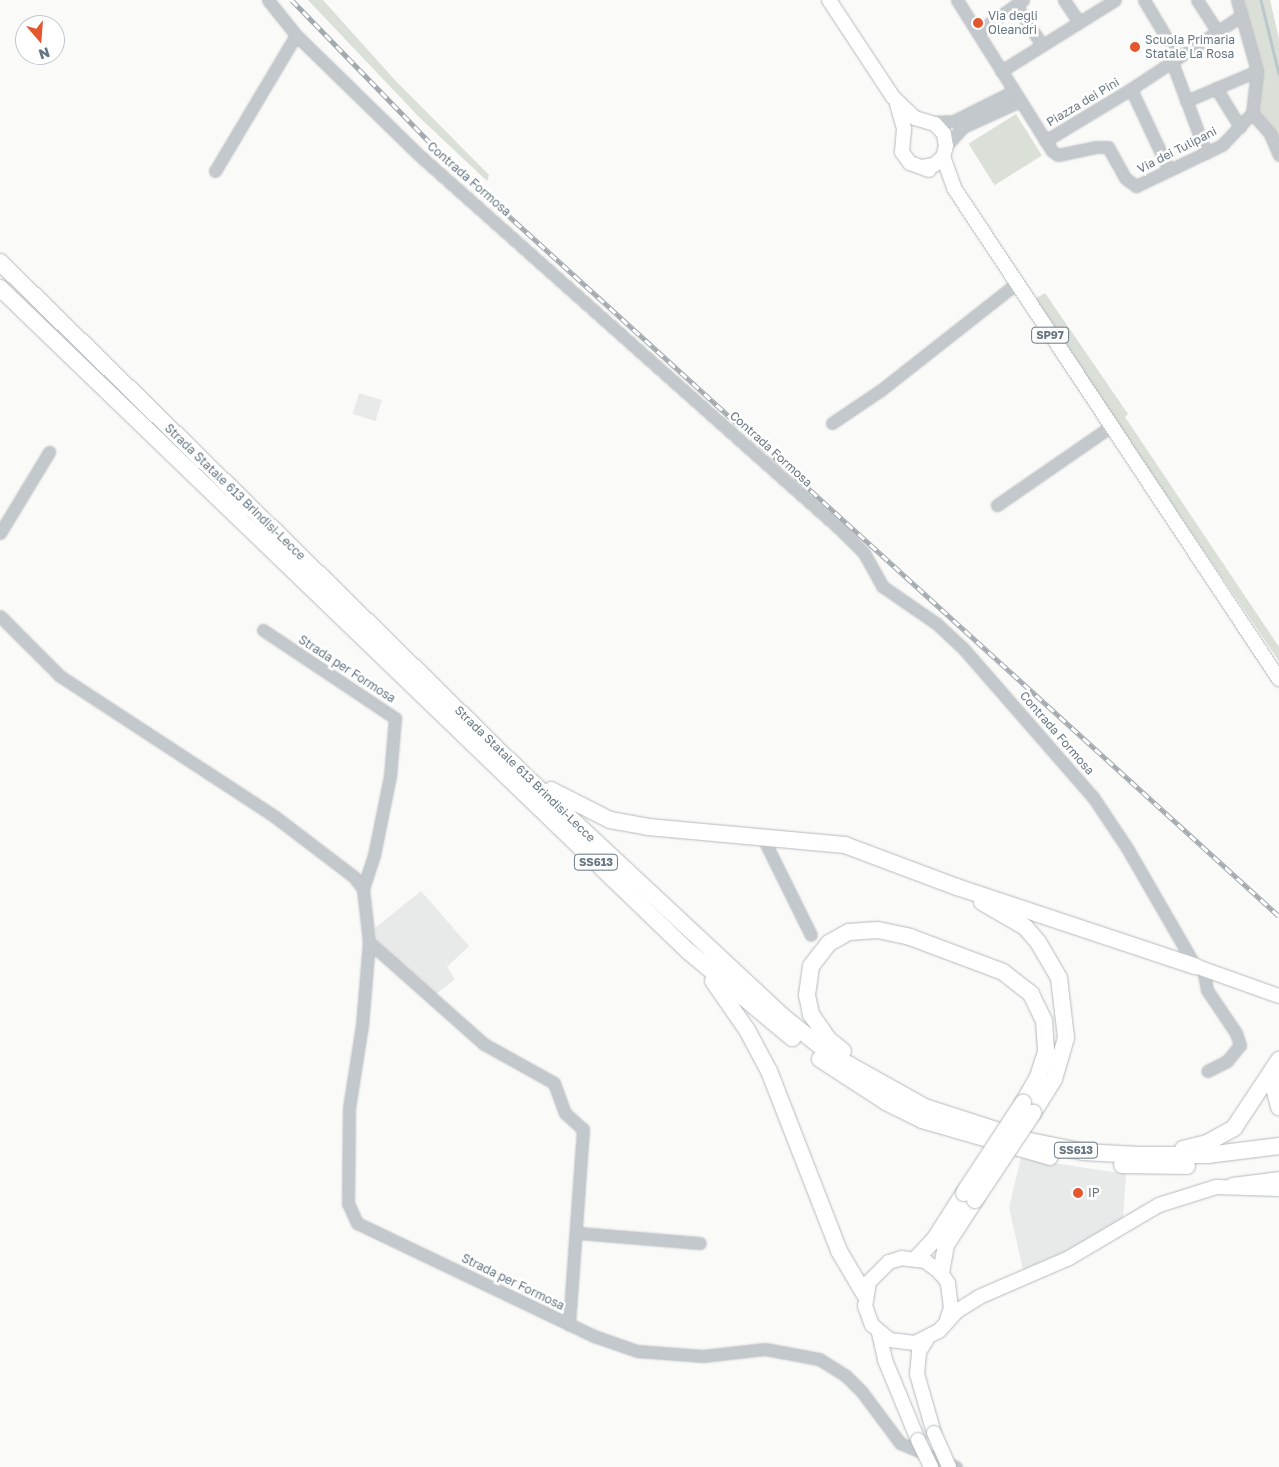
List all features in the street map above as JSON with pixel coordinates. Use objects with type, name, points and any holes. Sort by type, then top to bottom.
[{"type":"highway","name":"Strada Statale 613 Brindisi-Lecce","points":[[0,262],[524,774],[786,1020],[830,1054],[925,1107],[1030,1142],[1083,1152],[1138,1156],[1207,1155],[1279,1146]]},
{"type":"highway","name":"Strada Statale 613 Brindisi-Lecce","points":[[0,288],[688,951],[776,1026],[832,1068],[922,1120],[1028,1153],[1082,1162],[1147,1167],[1207,1166],[1279,1157]]},
{"type":"highway","points":[[524,774],[570,802],[610,820],[648,827],[845,844],[957,887],[1199,968]]},
{"type":"highway","points":[[916,1258],[934,1240],[969,1197],[1028,1108],[1054,1079],[1066,1038],[1059,978],[1042,948],[1025,927],[957,887]]},
{"type":"highway","points":[[884,1084],[829,1040],[811,1014],[807,995],[811,966],[828,943],[849,932],[878,930],[910,937],[1003,972],[1031,994],[1044,1020],[1046,1052],[1028,1108]]},
{"type":"highway","points":[[688,951],[721,991],[756,1046],[839,1251],[865,1295]]},
{"type":"highway","points":[[1276,1064],[1274,1088],[1279,1107]]},
{"type":"highway","points":[[1138,1156],[1190,1147],[1221,1137],[1234,1128],[1246,1113],[1276,1064]]},
{"type":"highway","points":[[1234,1186],[1279,1180]]},
{"type":"highway","points":[[941,1273],[946,1245],[969,1197]]},
{"type":"main road","points":[[829,0],[893,97],[915,118],[927,122],[944,134],[945,152],[934,165],[922,167],[905,158],[900,146],[903,133],[893,97]]},
{"type":"main road","points":[[903,133],[912,124],[927,122]]},
{"type":"main road","name":"SP97","points":[[945,152],[954,188],[1110,427],[1279,679]]},
{"type":"main road","name":"SP97","points":[[922,167],[954,188]]},
{"type":"main road","points":[[1199,968],[1279,996]]},
{"type":"main road","points":[[949,1467],[934,1433],[917,1374],[919,1352],[927,1339],[947,1320],[979,1297],[1068,1258],[1159,1205],[1191,1192],[1234,1186],[1279,1189]]},
{"type":"main road","points":[[930,1467],[884,1360],[879,1333],[867,1316],[865,1295],[873,1276],[889,1262],[916,1258],[941,1273],[951,1295],[947,1320]]},
{"type":"main road","points":[[879,1333],[902,1344],[927,1339]]},
{"type":"main road","points":[[918,1440],[920,1467]]},
{"type":"street","name":"Contrada Formosa","points":[[268,0],[296,35],[419,155],[842,531],[864,553],[882,586],[937,624],[962,646],[1093,797],[1127,848],[1199,968],[1206,990],[1236,1033],[1240,1045],[1227,1061],[1207,1071]]},
{"type":"street","points":[[957,0],[1045,141]]},
{"type":"street","points":[[1064,0],[1080,22]]},
{"type":"street","points":[[1001,71],[1115,0]]},
{"type":"street","points":[[1144,0],[1175,60],[1186,100],[1206,153]]},
{"type":"street","points":[[1197,0],[1218,32]]},
{"type":"street","points":[[1237,0],[1257,70],[1252,112],[1270,134],[1279,155]]},
{"type":"street","points":[[977,32],[1020,3],[1042,45]]},
{"type":"street","points":[[1131,89],[1241,16]]},
{"type":"street","points":[[215,171],[296,35]]},
{"type":"street","points":[[1186,100],[1257,70]]},
{"type":"street","points":[[1216,88],[1240,128]]},
{"type":"street","name":"Piazza dei Pini","points":[[1108,147],[1095,146],[1058,155],[1045,141],[1131,89],[1169,170]]},
{"type":"street","points":[[927,122],[954,120],[1017,96]]},
{"type":"street","points":[[945,152],[963,127],[1017,96]]},
{"type":"street","name":"Via dei Tulipani","points":[[1108,147],[1125,178],[1136,186],[1222,145],[1240,128],[1252,112]]},
{"type":"street","points":[[832,423],[881,390],[1017,283]]},
{"type":"street","points":[[997,505],[1110,427]]},
{"type":"street","points":[[0,533],[49,452]]},
{"type":"street","points":[[0,616],[60,676],[180,757],[274,816],[354,876],[363,889]]},
{"type":"street","name":"Strada per Formosa","points":[[263,630],[395,718],[390,776],[374,856],[363,889],[369,942],[362,1025],[349,1108],[348,1203],[356,1223],[569,1324],[637,1351],[667,1355],[703,1356],[765,1349],[819,1359],[845,1375],[862,1392],[900,1443],[956,1467]]},
{"type":"street","points":[[762,836],[811,935]]},
{"type":"street","points":[[369,942],[484,1044],[554,1084],[561,1107],[580,1124],[584,1136],[578,1233],[569,1324]]},
{"type":"street","points":[[578,1233],[700,1243]]},
{"type":"shaded area","points":[[308,0],[323,0],[394,79],[489,175],[487,181],[419,117]]},
{"type":"shaded area","points":[[1244,0],[1270,0],[1279,39],[1279,148],[1258,113],[1260,70]]},
{"type":"shaded area","points":[[1016,114],[1042,156],[994,185],[969,144]]},
{"type":"shaded area","points":[[1045,293],[1128,414],[1125,417],[1279,647],[1279,661],[1033,300]]},
{"type":"shaded area","points":[[359,393],[382,400],[376,421],[353,414]]},
{"type":"shaded area","points":[[421,891],[469,946],[447,967],[455,979],[435,995],[377,941],[375,928]]},
{"type":"shaded area","points":[[1021,1158],[1126,1174],[1123,1219],[1083,1243],[1023,1270],[1009,1207]]},
{"type":"waterway","points":[[1261,0],[1279,74]]},
{"type":"railway","points":[[292,0],[444,157],[1279,916]]},
{"type":"place","name":"Via degli Oleandri","points":[[978,23]]},
{"type":"place","name":"Scuola Primaria Statale La Rosa","points":[[1135,47]]},
{"type":"place","name":"IP","points":[[1078,1193]]}]
